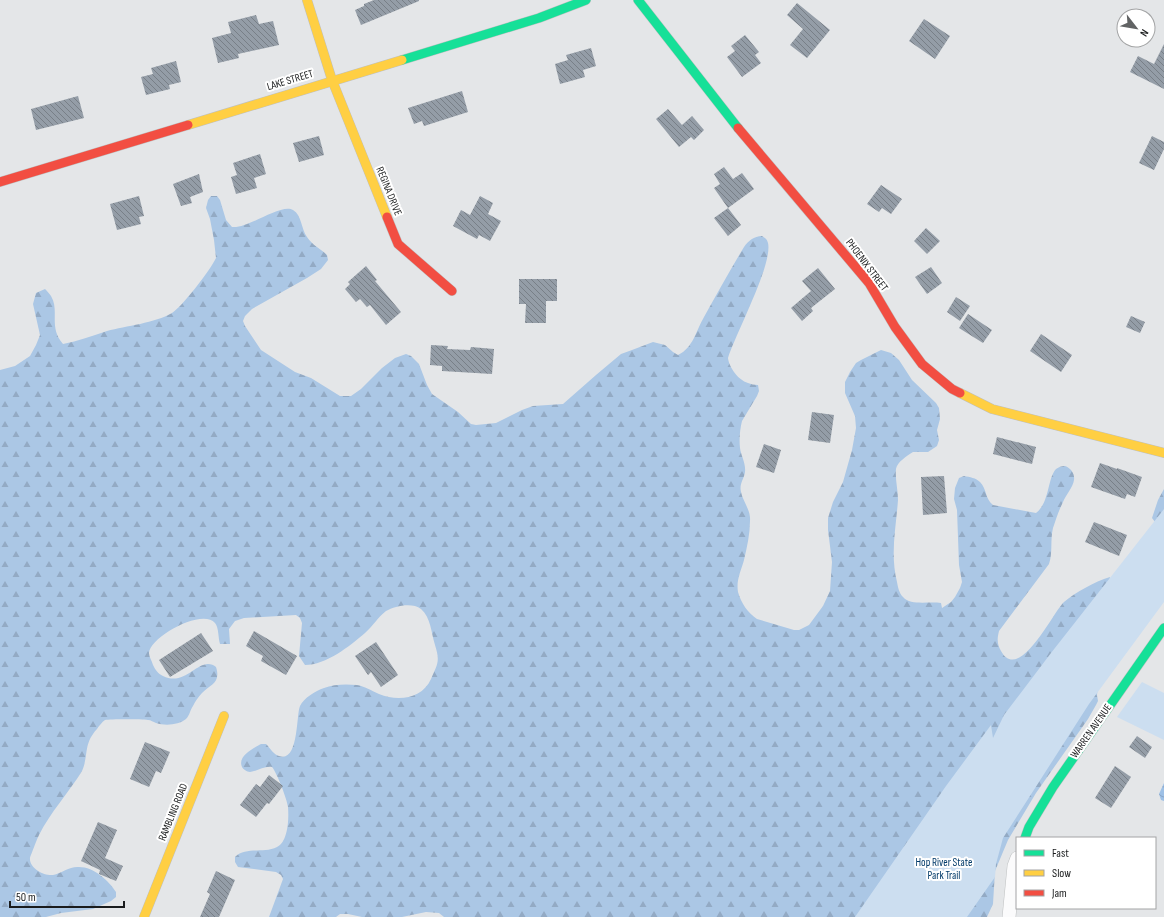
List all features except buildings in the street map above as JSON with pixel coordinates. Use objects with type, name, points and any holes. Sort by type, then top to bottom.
[{"type":"street","name":"REGINA DRIVE","points":[[307,0],[332,80],[398,244],[452,291]]},
{"type":"street","name":"LAKE STREET","points":[[0,182],[539,18],[586,0]]},
{"type":"street","name":"PHOENIX STREET","points":[[638,0],[751,144],[869,283],[895,327],[922,364],[952,389],[992,408],[1164,453]]},
{"type":"street","name":"WARREN AVENUE","points":[[1025,837],[1029,827],[1053,787],[1164,628]]},
{"type":"street","name":"RAMBLING ROAD","points":[[144,917],[224,716]]},
{"type":"street","points":[[1009,917],[1014,866],[1016,861]]},
{"type":"green space","points":[[211,196],[217,196],[220,200],[226,220],[232,227],[239,227],[281,210],[293,210],[298,215],[305,234],[309,240],[327,255],[328,260],[321,269],[252,309],[245,316],[243,321],[245,326],[261,350],[295,372],[311,378],[340,396],[351,396],[361,389],[382,368],[395,358],[406,354],[411,356],[419,364],[432,394],[458,412],[471,424],[476,425],[496,423],[533,406],[563,404],[621,354],[653,342],[665,345],[678,355],[683,352],[694,339],[704,317],[744,247],[754,238],[762,236],[765,238],[768,243],[768,253],[765,266],[760,282],[728,358],[732,369],[738,376],[744,381],[758,385],[759,391],[742,421],[740,431],[740,448],[745,469],[741,489],[742,496],[749,513],[750,521],[744,560],[738,580],[739,596],[748,611],[757,619],[794,630],[799,630],[809,625],[823,606],[830,591],[832,562],[828,518],[833,502],[843,482],[852,450],[856,428],[855,416],[845,393],[845,382],[856,363],[881,350],[891,353],[899,360],[912,380],[936,403],[939,408],[940,419],[937,430],[939,440],[937,446],[928,452],[913,452],[900,462],[896,469],[898,500],[894,541],[894,561],[899,590],[906,600],[915,602],[941,603],[942,608],[951,602],[960,588],[962,582],[959,565],[957,510],[954,499],[955,488],[959,478],[964,476],[978,481],[984,488],[990,503],[993,505],[1036,513],[1044,503],[1053,473],[1056,469],[1065,466],[1071,470],[1074,480],[1060,508],[1053,528],[1049,564],[999,631],[998,641],[1001,651],[1008,659],[1017,659],[1026,653],[1035,643],[1064,602],[1086,588],[1110,577],[1097,695],[1098,701],[1088,719],[1036,793],[1008,840],[995,871],[993,904],[987,917],[444,917],[439,913],[426,912],[402,917],[362,917],[340,914],[336,917],[269,917],[283,879],[281,875],[276,872],[238,867],[235,862],[235,857],[244,852],[272,849],[281,844],[287,830],[288,807],[282,786],[272,767],[266,767],[249,772],[242,767],[242,759],[247,753],[261,744],[266,744],[279,756],[285,756],[290,752],[296,737],[300,706],[307,698],[321,689],[345,684],[357,685],[394,698],[409,697],[422,691],[427,686],[437,665],[437,655],[427,617],[421,609],[408,605],[399,606],[386,611],[365,633],[345,649],[321,662],[313,664],[305,665],[299,656],[302,623],[300,618],[296,615],[244,618],[235,621],[229,629],[230,644],[220,644],[216,625],[208,619],[199,619],[178,626],[158,639],[152,647],[149,656],[158,673],[170,678],[183,677],[198,667],[209,664],[216,667],[216,680],[199,696],[186,719],[180,723],[164,724],[149,720],[133,719],[105,720],[90,740],[82,771],[43,827],[30,858],[30,862],[34,868],[49,875],[76,867],[90,869],[109,883],[116,892],[116,897],[111,901],[93,909],[61,913],[46,917],[0,917],[0,370],[15,366],[30,356],[40,335],[33,304],[36,293],[45,289],[51,296],[55,307],[56,331],[63,344],[107,331],[157,319],[172,313],[177,309],[196,287],[216,258],[210,219],[206,208],[208,200]]},
{"type":"green space","points":[[1164,489],[1164,534],[1152,518],[1158,500]]},
{"type":"green space","name":"Hop River State Park Trail","points":[[1164,509],[1164,602],[1089,704],[1003,838],[996,864],[995,877],[967,917],[855,917],[946,786],[991,725],[993,738],[1004,715]]},
{"type":"green space","points":[[1142,682],[1164,693],[1164,740],[1117,717]]},
{"type":"water","points":[[1164,783],[1164,801],[1161,800],[1159,794]]},
{"type":"traffic: fast","points":[[402,60],[539,18],[586,0]]},
{"type":"traffic: fast","points":[[638,0],[738,128]]},
{"type":"traffic: fast","points":[[1025,837],[1029,827],[1053,787],[1164,628]]},
{"type":"traffic: slow","points":[[307,0],[332,80],[387,217]]},
{"type":"traffic: slow","points":[[188,125],[402,60]]},
{"type":"traffic: slow","points":[[960,393],[992,409],[1164,453]]},
{"type":"traffic: slow","points":[[144,917],[224,716]]},
{"type":"traffic: jam","points":[[0,182],[188,125]]},
{"type":"traffic: jam","points":[[738,128],[869,283],[895,327],[922,364],[952,389],[960,393]]},
{"type":"traffic: jam","points":[[387,217],[398,244],[452,291]]}]
